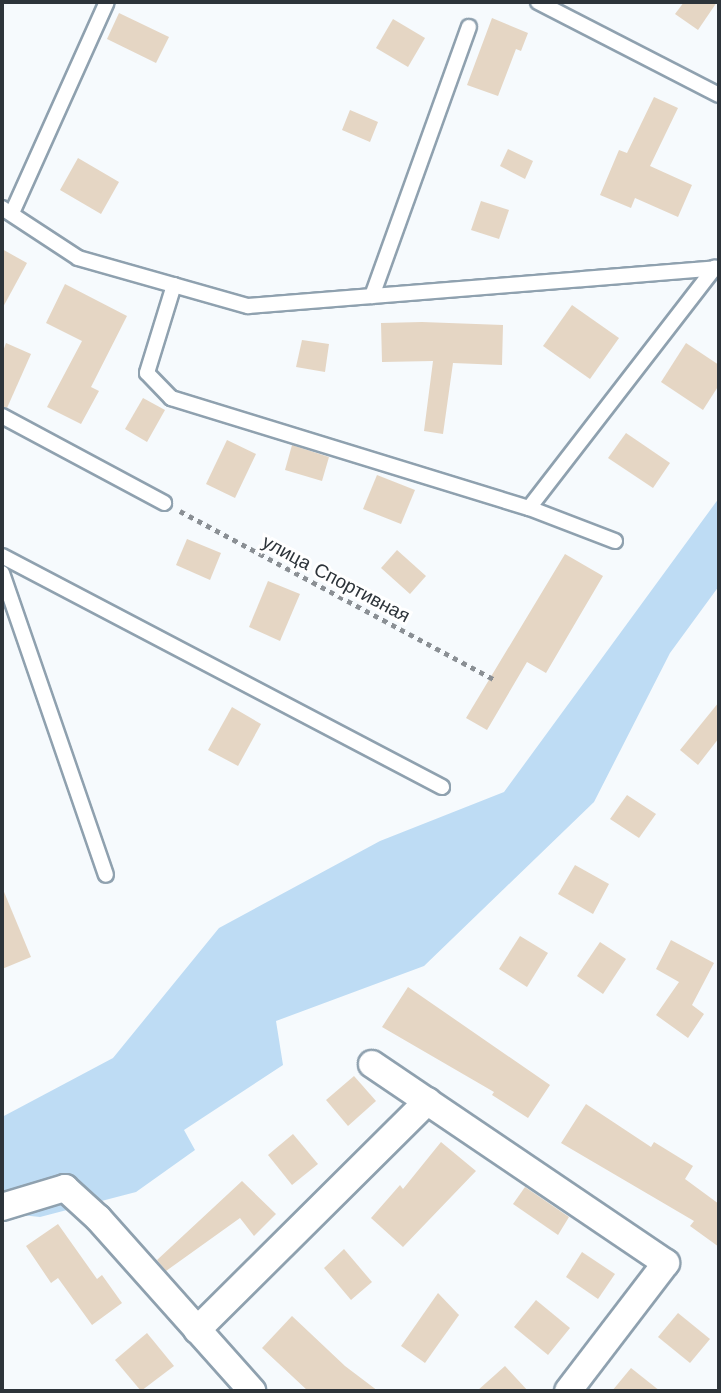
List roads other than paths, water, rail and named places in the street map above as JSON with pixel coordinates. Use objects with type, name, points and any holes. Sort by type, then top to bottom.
[{"type":"street","points":[[372,1064],[666,1263],[568,1391]]},
{"type":"street","points":[[197,1330],[428,1101]]},
{"type":"street","points":[[2,1207],[65,1188],[98,1218],[252,1391]]},
{"type":"lane","points":[[107,2],[7,210],[78,258],[248,306],[717,268]]},
{"type":"lane","points":[[538,2],[719,96]]},
{"type":"lane","points":[[372,296],[469,27]]},
{"type":"lane","points":[[529,508],[717,268]]},
{"type":"lane","points":[[174,285],[148,373],[171,398],[529,508],[615,541]]},
{"type":"lane","points":[[2,416],[164,503]]},
{"type":"lane","points":[[2,556],[442,787]]},
{"type":"lane","points":[[2,573],[106,875]]}]
